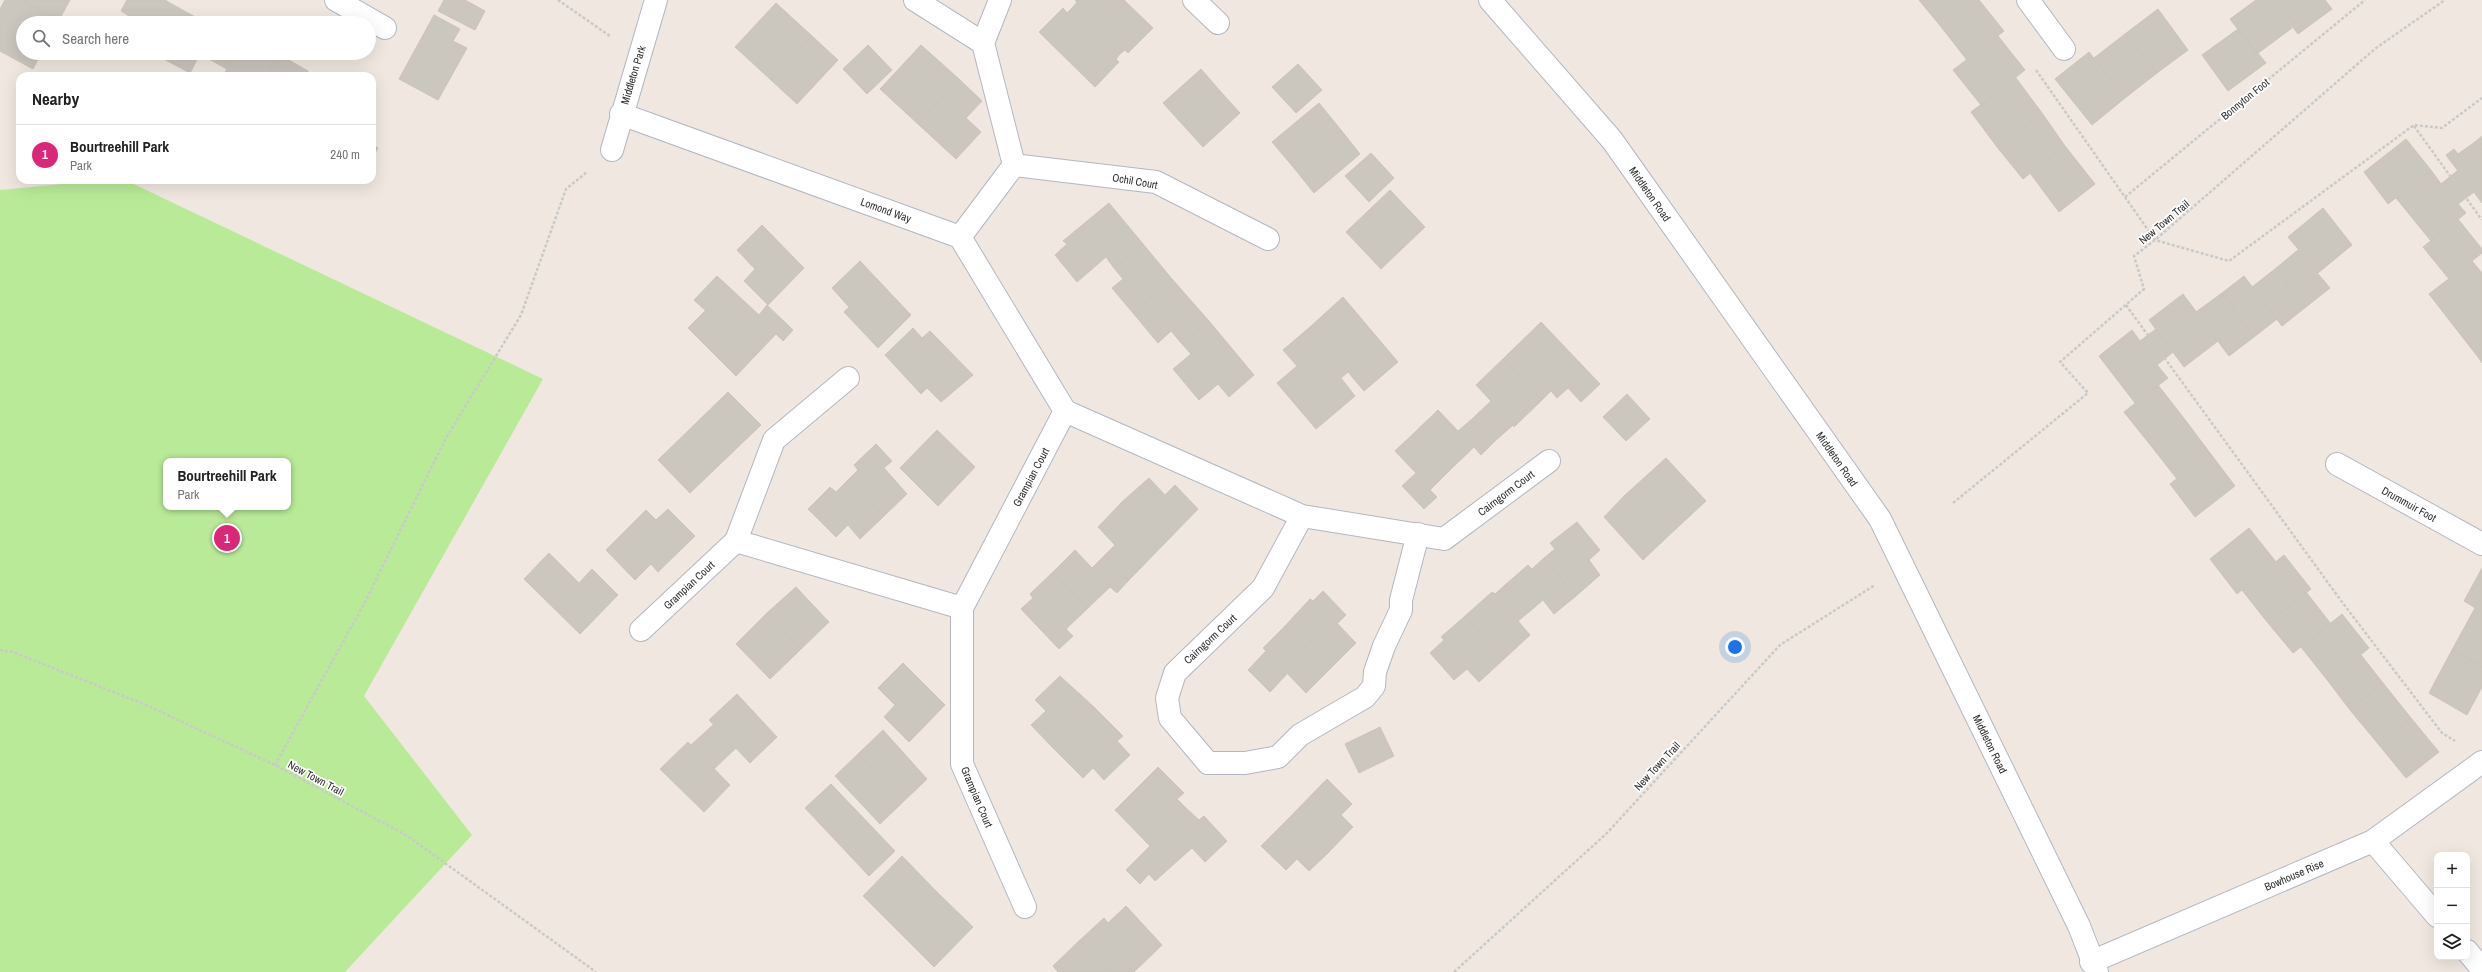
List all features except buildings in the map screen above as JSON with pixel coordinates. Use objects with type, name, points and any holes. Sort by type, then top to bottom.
[{"type":"street","points":[[336,0],[365,16]]},
{"type":"street","name":"Middleton Park","points":[[612,150],[621,114],[656,0]]},
{"type":"street","points":[[914,0],[983,43]]},
{"type":"street","points":[[1000,0],[983,43],[1014,165],[960,237],[1065,411]]},
{"type":"street","points":[[1194,0],[1218,22]]},
{"type":"street","name":"Middleton Road","points":[[1490,0],[1612,140],[1880,519],[2079,926],[2094,967]]},
{"type":"street","points":[[2028,0],[2064,49]]},
{"type":"street","points":[[376,22],[386,28]]},
{"type":"street","name":"Lomond Way","points":[[621,114],[960,237]]},
{"type":"street","name":"Ochil Court","points":[[1014,165],[1156,182],[1268,239]]},
{"type":"street","name":"Grampian Court","points":[[641,630],[736,541],[774,440],[848,378]]},
{"type":"street","name":"Cairngorm Court","points":[[1065,411],[1302,516],[1444,539],[1549,461]]},
{"type":"street","name":"Grampian Court","points":[[1025,906],[962,764],[962,608],[1065,411]]},
{"type":"street","name":"Drummuir Foot","points":[[2337,464],[2482,544]]},
{"type":"street","name":"Cairngorm Court","points":[[1302,516],[1263,588],[1175,673],[1167,698],[1170,718],[1208,763],[1245,763],[1278,757],[1300,735],[1365,697],[1374,686],[1375,672],[1384,646],[1401,610],[1401,600],[1418,534]]},
{"type":"street","points":[[736,541],[962,608]]},
{"type":"street","name":"Bowhouse Rise","points":[[2094,967],[2373,841],[2482,762]]},
{"type":"street","points":[[2373,841],[2434,912]]},
{"type":"street","points":[[2470,955],[2482,969]]},
{"type":"path","points":[[558,0],[638,58]]},
{"type":"path","name":"Bonnyton Foot","points":[[2125,197],[2365,0]]},
{"type":"path","name":"New Town Trail","points":[[1953,503],[2088,393],[2060,362],[2144,290],[2134,256],[2155,240],[2376,48],[2445,0]]},
{"type":"path","points":[[2035,68],[2155,240],[2229,261],[2414,125],[2442,128],[2482,98]]},
{"type":"path","points":[[2414,125],[2482,220]]},
{"type":"path","points":[[274,765],[364,604],[446,438],[521,315],[566,189],[612,150]]},
{"type":"path","points":[[2126,305],[2342,602],[2442,733],[2462,744]]},
{"type":"path","name":"New Town Trail","points":[[1454,972],[1606,834],[1780,645],[1879,583]]},
{"type":"path","name":"New Town Trail","points":[[0,650],[13,652],[146,705],[274,765],[406,835],[596,972]]},
{"type":"green space","points":[[62,184],[133,184],[543,379],[364,696],[472,835],[345,972],[0,972],[0,190]]},
{"type":"place","name":"Bourtreehill Park","points":[[227,538]]}]
